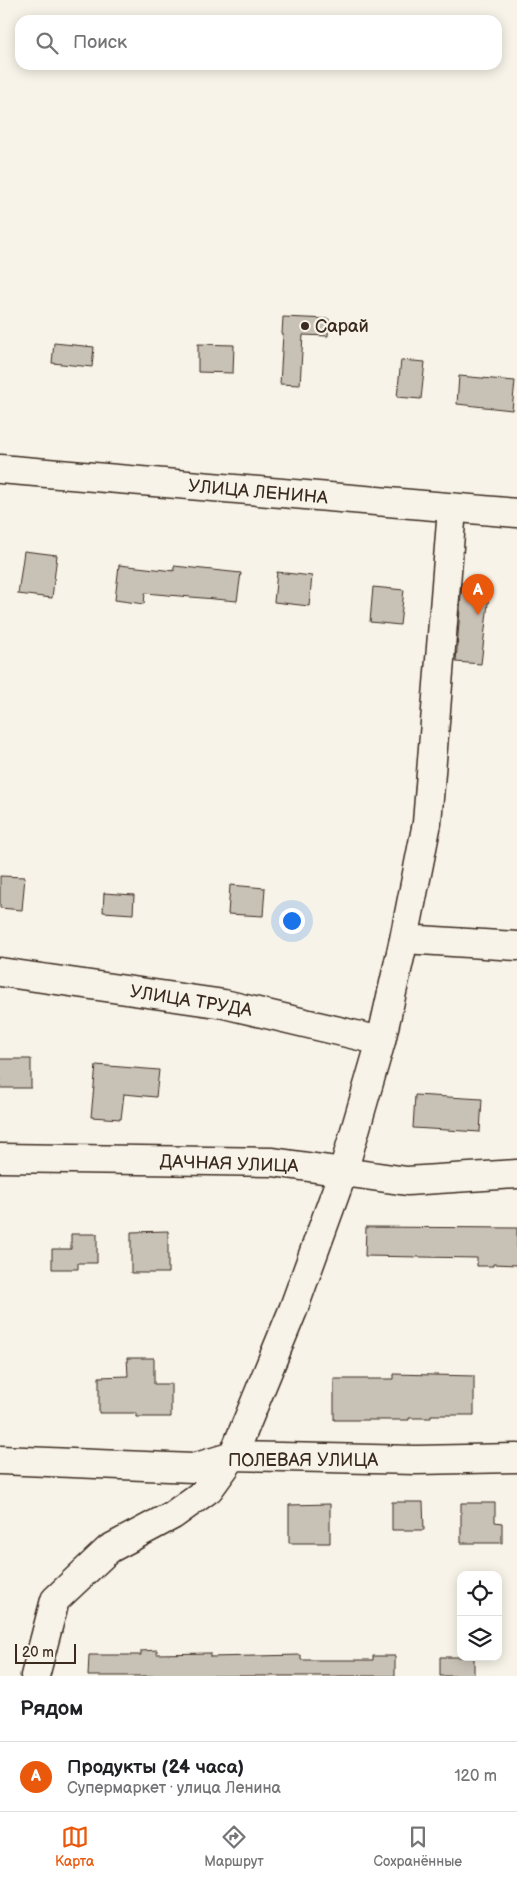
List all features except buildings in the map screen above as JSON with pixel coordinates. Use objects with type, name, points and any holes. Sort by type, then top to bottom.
[{"type":"street","name":"УЛИЦА ЛЕНИНА","points":[[0,470],[517,513]]},
{"type":"street","points":[[35,1676],[55,1600],[109,1549],[173,1514],[209,1489],[233,1456],[293,1310],[343,1172],[381,1041],[427,823],[452,509]]},
{"type":"street","points":[[404,939],[517,946]]},
{"type":"street","name":"УЛИЦА ТРУДА","points":[[0,972],[224,1004],[381,1041]]},
{"type":"street","name":"ДАЧНАЯ УЛИЦА","points":[[0,1158],[273,1162],[407,1181],[517,1174]]},
{"type":"street","name":"ПОЛЕВАЯ УЛИЦА","points":[[0,1460],[193,1468],[233,1456],[416,1460],[517,1458]]},
{"type":"place","name":"Сарай","points":[[305,326]]},
{"type":"place","name":"Продукты (24 часа)","points":[[478,615]]}]
